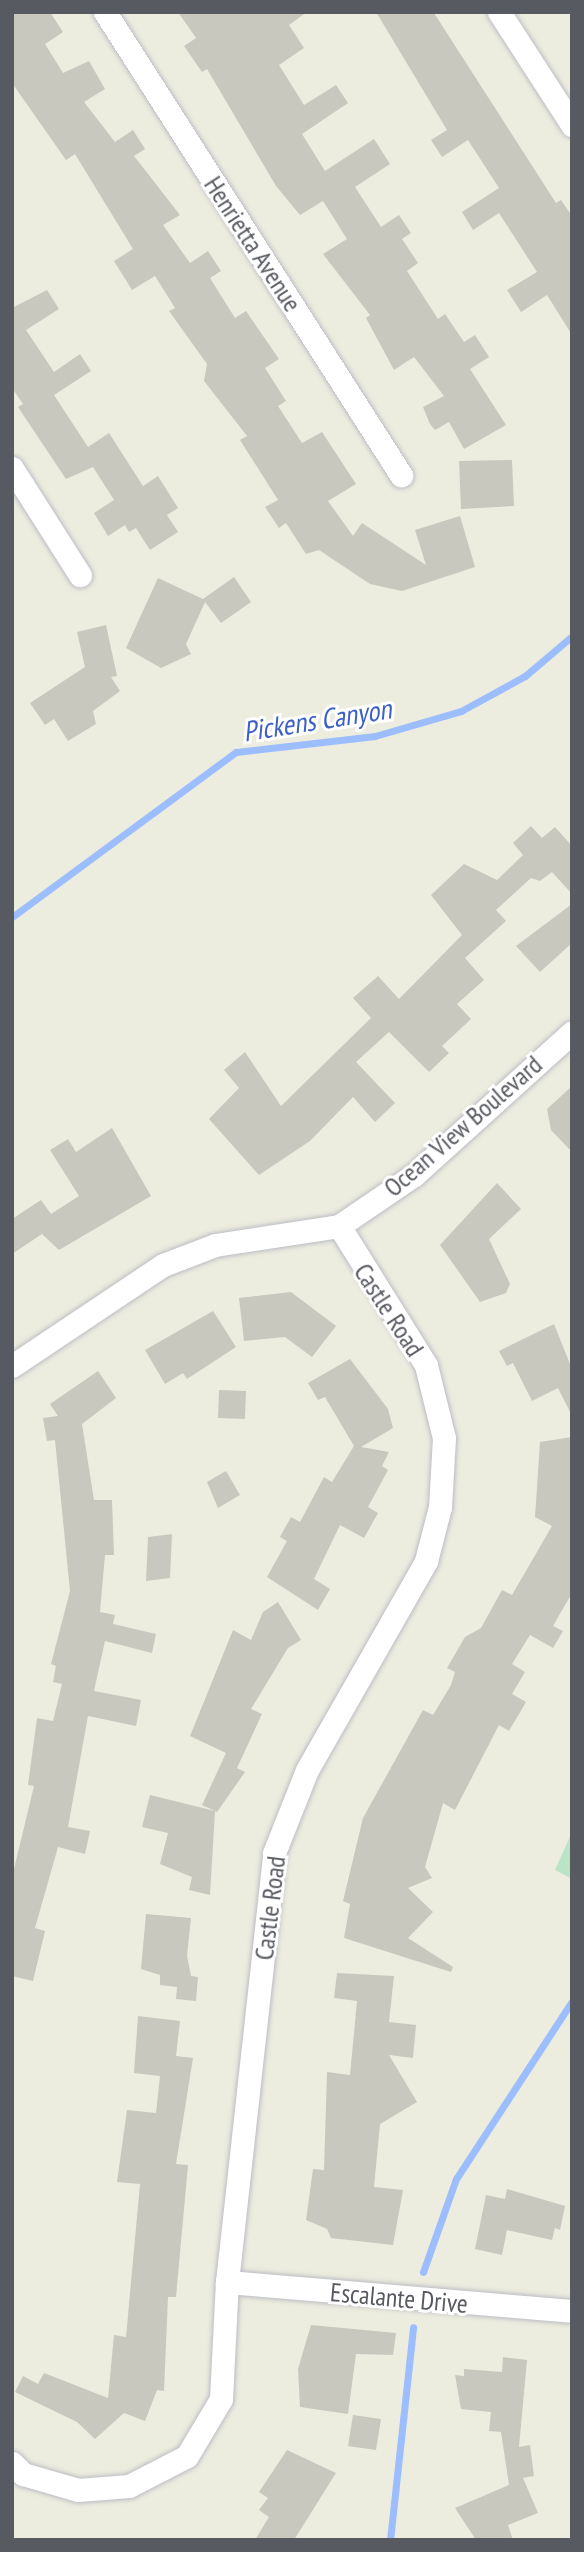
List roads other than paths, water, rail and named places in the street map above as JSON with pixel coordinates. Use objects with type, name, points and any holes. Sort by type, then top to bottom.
[{"type":"street","name":"Henrietta Avenue","points":[[105,12],[401,475]]},
{"type":"street","points":[[499,12],[572,125]]},
{"type":"street","points":[[12,468],[79,575]]},
{"type":"street","name":"Ocean View Boulevard","points":[[12,1366],[163,1265],[215,1245],[339,1226],[414,1175],[572,1032]]},
{"type":"street","name":"Castle Road","points":[[12,2463],[23,2474],[79,2490],[129,2486],[187,2456],[221,2399],[227,2282],[274,1853],[307,1770],[426,1561],[440,1507],[444,1438],[426,1365],[339,1226]]},
{"type":"street","name":"Escalante Drive","points":[[227,2282],[572,2311]]},
{"type":"waterway","name":"Pickens Canyon","points":[[12,917],[236,752],[375,736],[461,711],[525,676],[572,636]]},
{"type":"waterway","points":[[423,2272],[456,2179],[572,2001]]},
{"type":"waterway","points":[[390,2540],[413,2327]]}]
